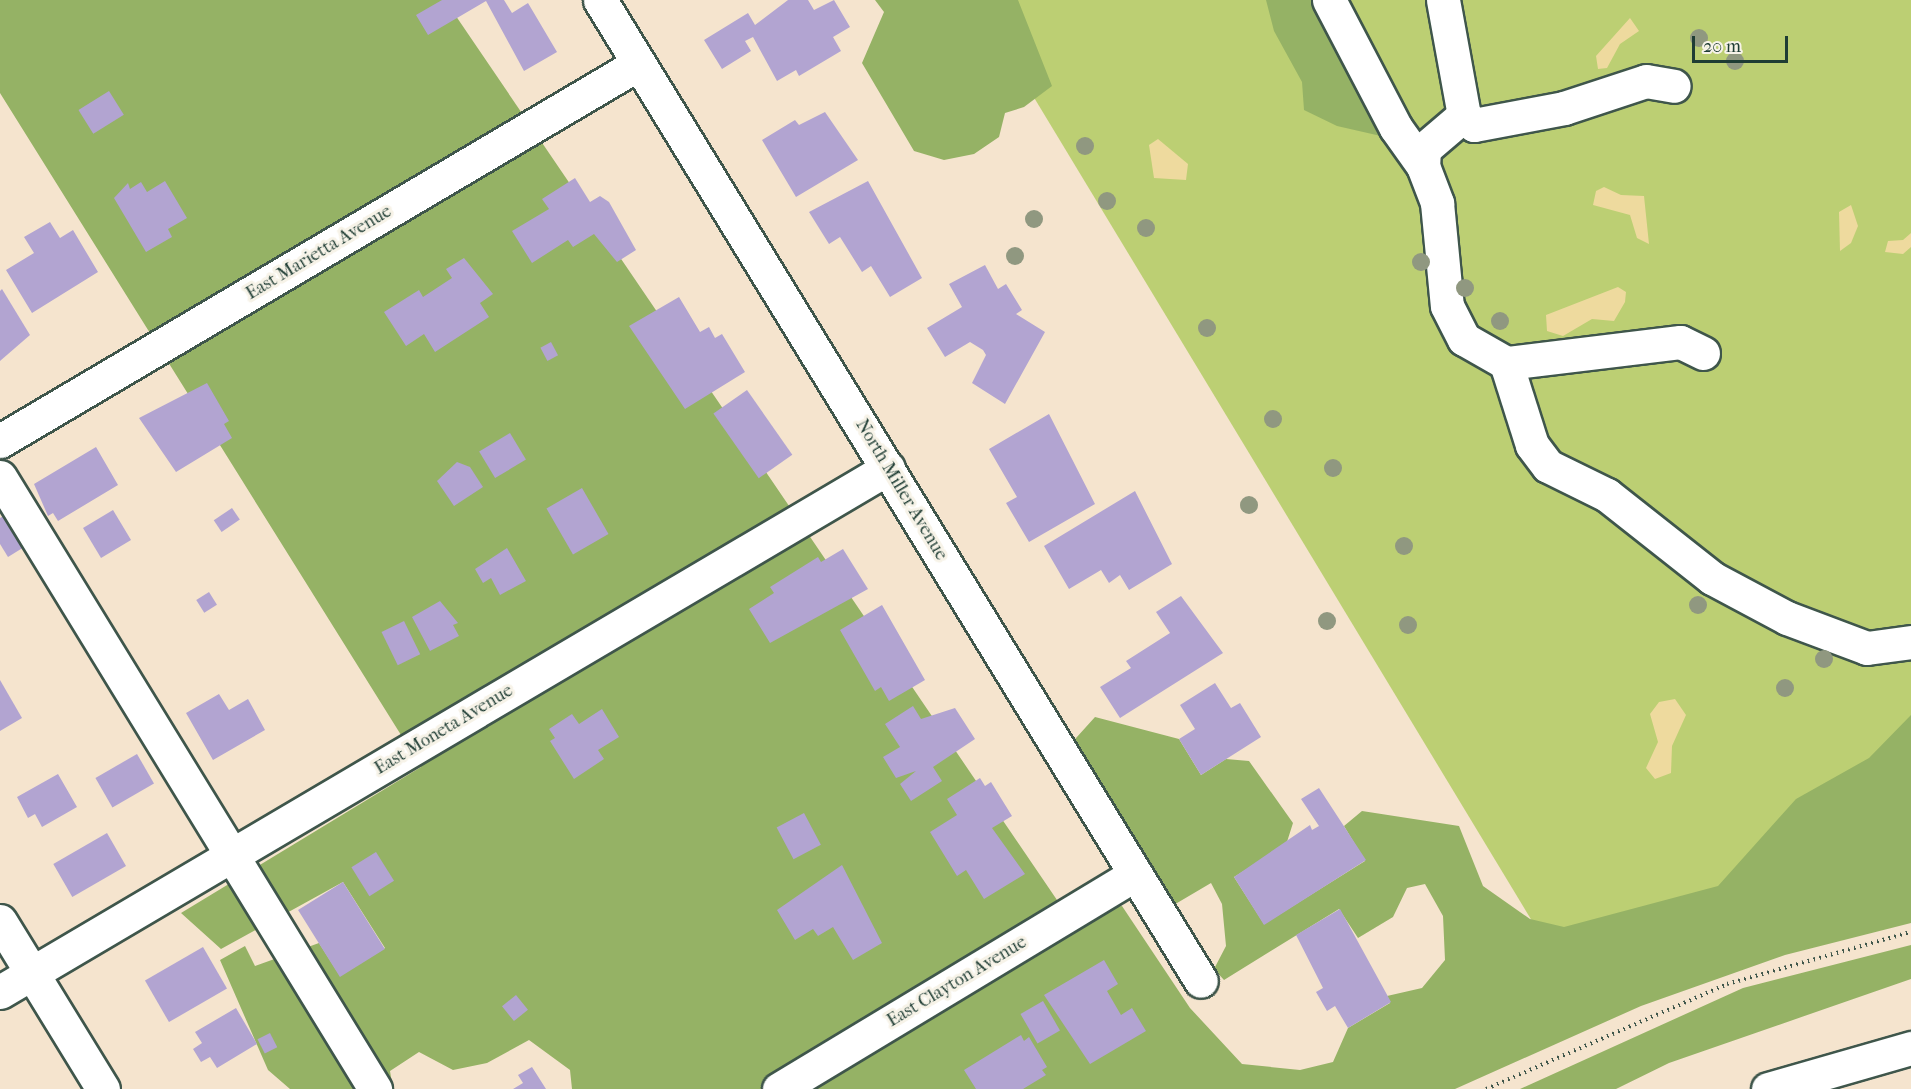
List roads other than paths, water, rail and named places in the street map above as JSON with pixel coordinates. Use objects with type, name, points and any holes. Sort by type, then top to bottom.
[{"type":"street","name":"North Miller Avenue","points":[[600,0],[1201,981]]},
{"type":"street","points":[[1329,0],[1396,129],[1423,166],[1437,203],[1447,306],[1464,339],[1506,363],[1680,342],[1703,353]]},
{"type":"street","points":[[1443,0],[1464,115],[1474,124],[1564,108],[1646,81],[1674,86]]},
{"type":"street","name":"East Marietta Avenue","points":[[0,441],[638,64]]},
{"type":"street","points":[[1423,166],[1424,149],[1464,115]]},
{"type":"street","points":[[1506,363],[1533,445],[1548,466],[1607,495],[1712,579],[1787,618],[1867,648],[1911,642]]},
{"type":"street","name":"East Moneta Avenue","points":[[0,992],[888,468]]},
{"type":"street","points":[[0,477],[375,1089]]},
{"type":"street","name":"East Clayton Avenue","points":[[779,1089],[1135,874]]},
{"type":"street","points":[[0,921],[103,1089]]},
{"type":"street","points":[[1768,1089],[1911,1048]]}]
